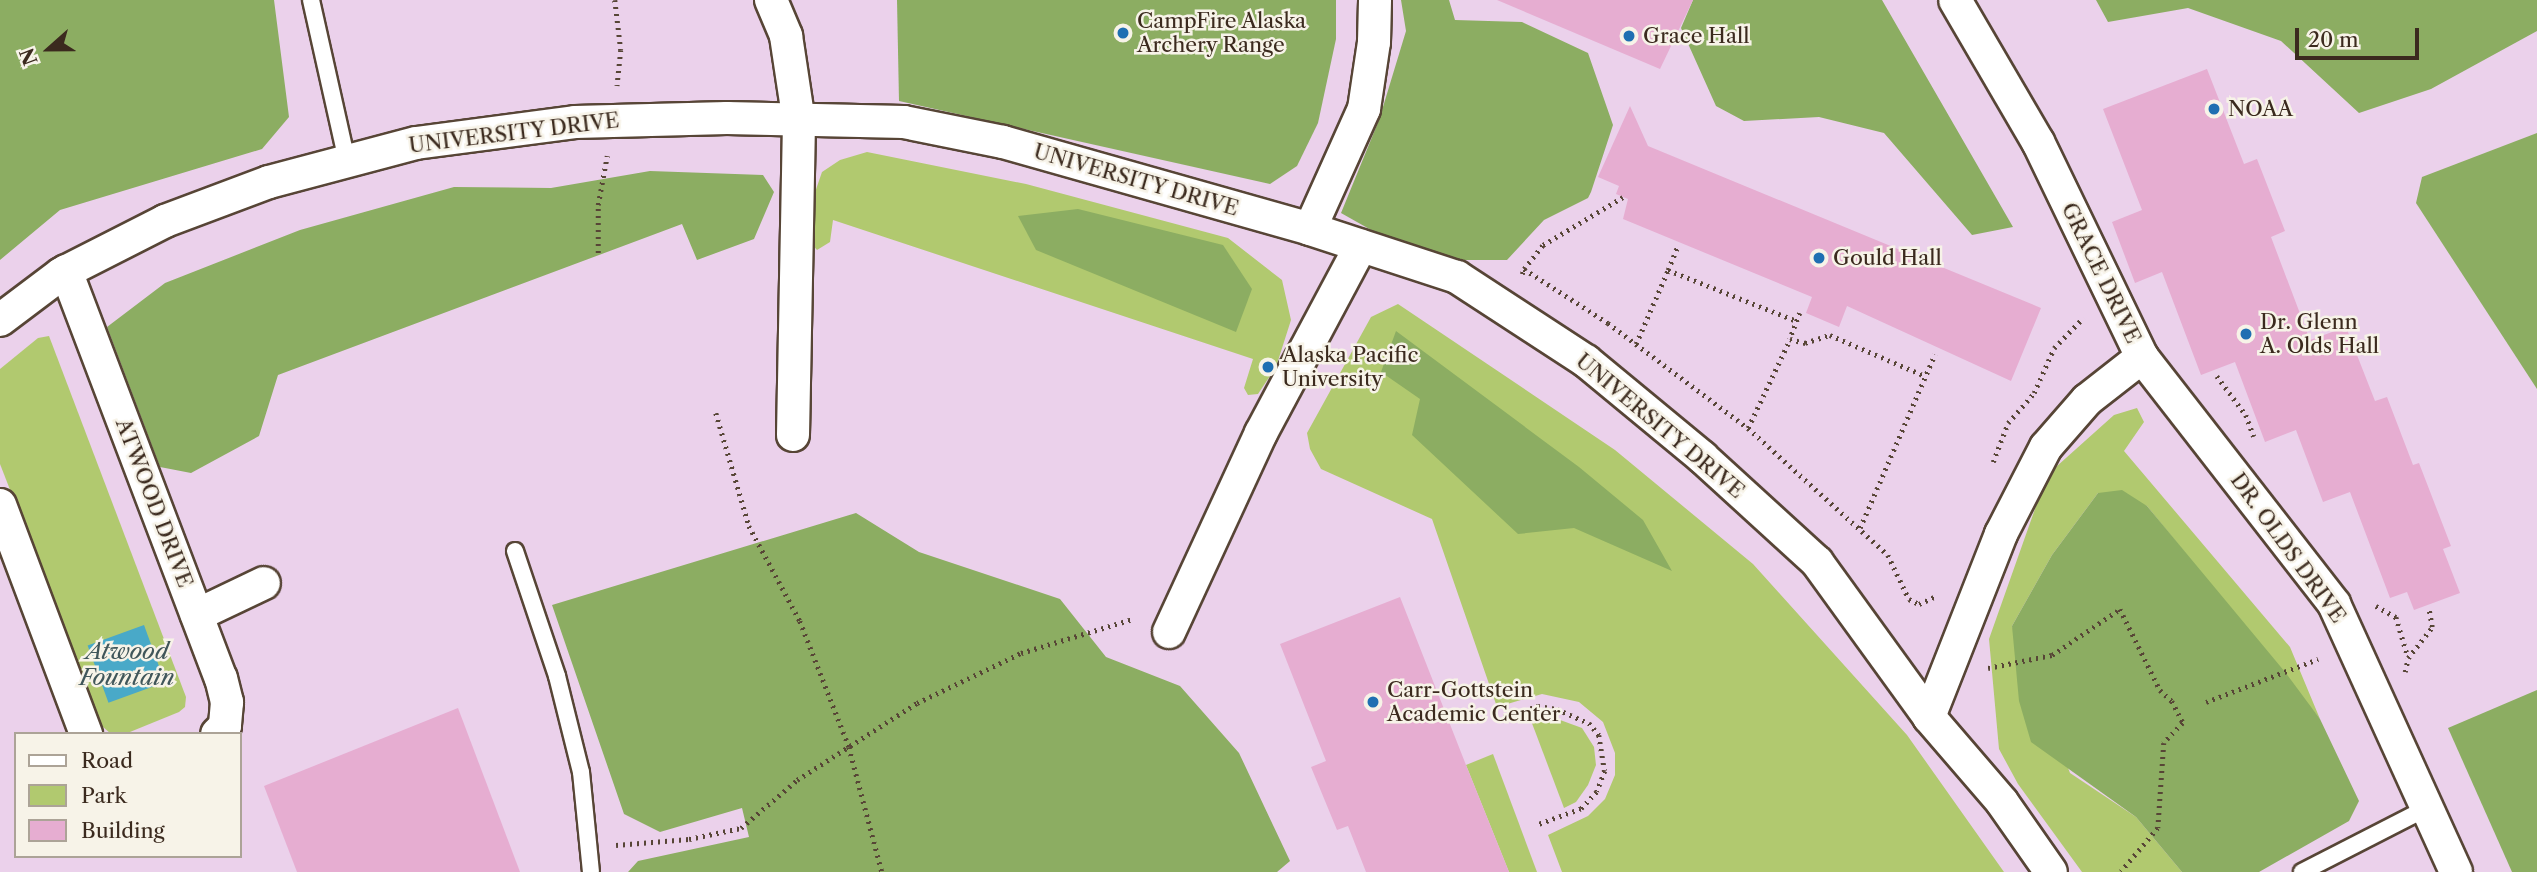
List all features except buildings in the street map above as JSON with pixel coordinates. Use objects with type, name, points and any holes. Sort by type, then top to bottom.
[{"type":"street","points":[[771,0],[786,36],[799,122],[793,435]]},
{"type":"street","points":[[1310,229],[1364,109],[1374,42],[1375,0]]},
{"type":"street","name":"GRACE DRIVE","points":[[1929,717],[2001,534],[2046,447],[2087,400],[2142,357],[2038,142],[1955,0]]},
{"type":"street","name":"UNIVERSITY DRIVE","points":[[0,320],[66,271],[178,216],[269,182],[416,143],[575,122],[727,118],[799,122],[904,122],[1003,142],[1310,229],[1457,277],[1586,361],[1702,457],[1817,562],[1929,717],[2002,802],[2051,872]]},
{"type":"street","points":[[1169,632],[1258,439],[1361,246]]},
{"type":"street","name":"ATWOOD DRIVE","points":[[66,271],[197,615],[227,702],[225,726],[218,732]]},
{"type":"street","name":"DR. OLDS DRIVE","points":[[2142,357],[2334,604],[2429,807],[2456,872]]},
{"type":"street","points":[[0,505],[85,732]]},
{"type":"street","points":[[197,615],[264,583]]},
{"type":"lane","points":[[311,0],[347,161]]},
{"type":"lane","points":[[515,551],[557,676],[581,772],[591,872]]},
{"type":"lane","points":[[2302,872],[2429,807]]},
{"type":"path","points":[[1502,306],[1524,269],[1543,245],[1623,197]]},
{"type":"path","points":[[1636,344],[1678,245]]},
{"type":"path","points":[[1524,269],[1636,344],[1748,428],[1888,555],[1909,599],[1919,604],[1947,590]]},
{"type":"path","points":[[1668,270],[1797,321]]},
{"type":"path","points":[[1992,464],[2008,423],[2034,393],[2054,348],[2086,316],[2114,300]]},
{"type":"path","points":[[1748,428],[1800,313]]},
{"type":"path","points":[[1790,339],[1805,343],[1830,335],[1925,376]]},
{"type":"path","points":[[1860,528],[1935,354]]},
{"type":"path","points":[[716,413],[749,526],[800,621],[849,747],[882,872]]},
{"type":"path","points":[[2372,605],[2396,617],[2408,658]]},
{"type":"path","points":[[1961,639],[1989,669],[2052,655],[2120,609],[2160,690],[2172,701],[2183,723],[2164,743],[2158,828],[2122,872]]},
{"type":"path","points":[[590,850],[741,828],[797,780],[917,703],[1021,653],[1140,617],[1169,632]]},
{"type":"path","points":[[2206,702],[2355,645]]},
{"type":"path","points":[[1497,719],[1538,706],[1557,709],[1590,723],[1599,735],[1605,771],[1597,792],[1581,809],[1537,825]]},
{"type":"shaded area","name":"Alaska Pacific University","points":[[0,0],[2537,0],[2537,872],[0,872]]},
{"type":"green space","points":[[0,0],[274,0],[289,117],[262,149],[60,210],[0,260]]},
{"type":"green space","points":[[897,0],[1336,0],[1336,39],[1318,123],[1297,166],[1270,184],[899,101]]},
{"type":"green space","points":[[1401,0],[1449,0],[1455,20],[1522,22],[1588,53],[1613,125],[1591,192],[1588,198],[1544,220],[1507,260],[1450,260],[1380,235],[1341,213],[1379,120],[1406,31]]},
{"type":"green space","points":[[1693,0],[1882,0],[2013,227],[1972,235],[1884,133],[1819,117],[1744,121],[1716,106],[1681,28]]},
{"type":"green space","points":[[2096,0],[2537,0],[2537,31],[2431,89],[2359,113],[2281,41],[2188,8],[2108,22]]},
{"type":"green space","points":[[2537,133],[2537,389],[2416,203],[2422,177]]},
{"type":"green space","points":[[867,152],[1026,184],[1228,238],[1282,280],[1291,320],[1276,367],[1258,394],[1248,395],[1244,388],[1253,359],[833,220],[830,242],[817,250],[810,242],[811,204],[822,172],[840,160]]},
{"type":"green space","points":[[650,171],[763,175],[774,192],[754,239],[697,260],[682,224],[278,375],[259,436],[191,473],[160,467],[107,327],[165,283],[300,230],[454,187],[551,188]]},
{"type":"green space","points":[[1078,209],[1223,245],[1252,289],[1236,332],[1036,250],[1018,216]]},
{"type":"green space","points":[[1398,304],[1615,450],[1753,564],[1907,735],[2004,872],[1562,872],[1548,835],[1588,816],[1605,799],[1615,775],[1615,753],[1603,722],[1579,702],[1542,694],[1497,707],[1432,519],[1321,469],[1310,449],[1307,433],[1371,317]]},
{"type":"green space","points":[[1396,331],[1579,467],[1643,520],[1672,571],[1574,528],[1518,534],[1412,435],[1420,399],[1381,372]]},
{"type":"green space","points":[[49,336],[186,697],[185,707],[179,712],[130,732],[109,732],[102,726],[0,464],[0,369],[38,338]]},
{"type":"green space","points":[[2137,408],[2144,422],[2124,451],[2290,647],[2320,719],[2147,506],[2098,493],[2052,555],[2012,626],[2070,773],[2136,817],[2182,872],[2082,872],[2018,784],[1999,749],[1989,639],[2047,475],[2114,415]]},
{"type":"green space","points":[[2122,490],[2147,506],[2285,672],[2320,719],[2359,801],[2349,821],[2259,872],[2182,872],[2136,817],[2031,742],[2019,701],[2012,626],[2052,555],[2098,493]]},
{"type":"green space","points":[[856,513],[919,552],[1060,599],[1106,657],[1180,686],[1239,753],[1290,861],[1277,872],[628,872],[638,861],[749,837],[742,808],[660,832],[624,814],[552,605]]},
{"type":"green space","points":[[2537,690],[2537,872],[2512,872],[2448,728]]},
{"type":"green space","points":[[1541,713],[1582,728],[1594,747],[1596,765],[1588,785],[1576,802],[1564,808],[1530,718]]},
{"type":"green space","points":[[1493,754],[1537,872],[1509,872],[1466,765]]},
{"type":"water","name":"Atwood Fountain","points":[[144,625],[165,682],[108,703],[88,646]]},
{"type":"place","name":"CampFire Alaska Archery Range","points":[[1123,33]]},
{"type":"place","name":"Grace Hall","points":[[1629,36]]},
{"type":"place","name":"NOAA","points":[[2214,109]]},
{"type":"place","name":"Gould Hall","points":[[1819,258]]},
{"type":"place","name":"Dr. Glenn A. Olds Hall","points":[[2246,334]]},
{"type":"place","name":"Alaska Pacific University","points":[[1268,367]]},
{"type":"place","name":"Carr-Gottstein Academic Center","points":[[1373,702]]}]
